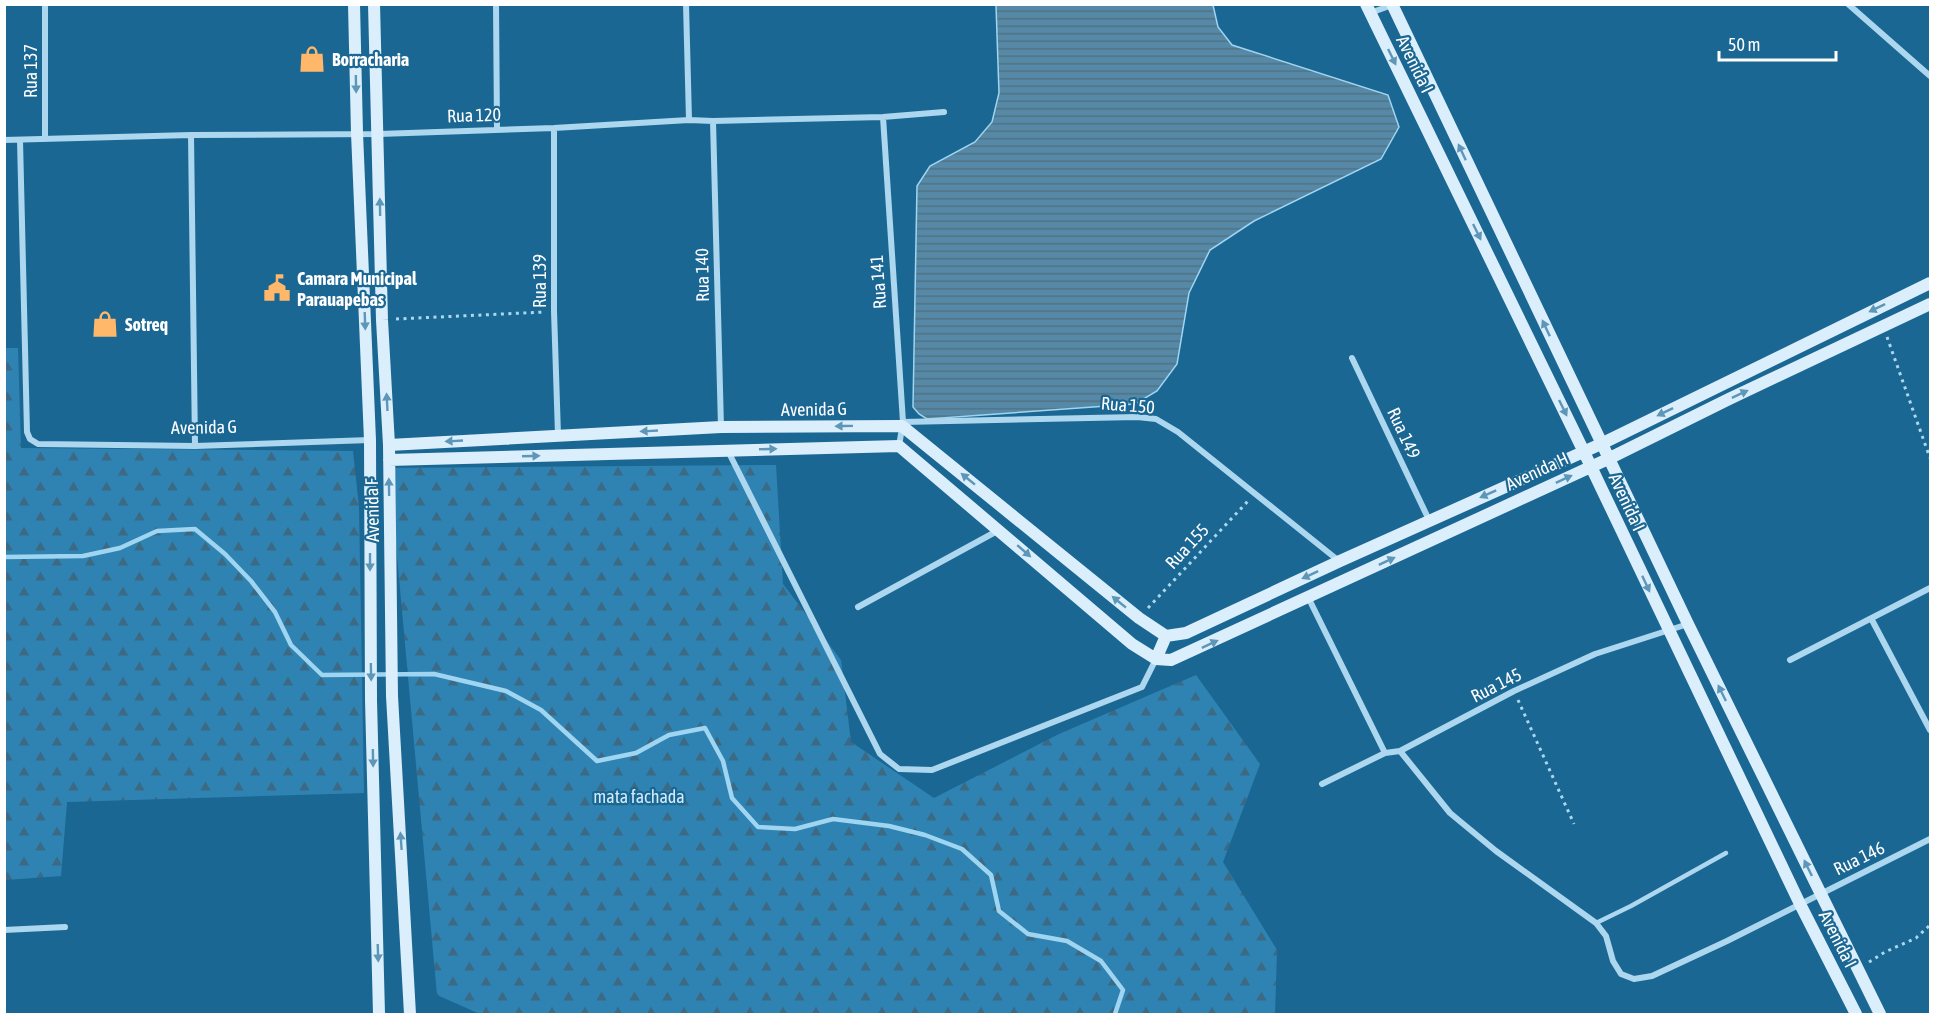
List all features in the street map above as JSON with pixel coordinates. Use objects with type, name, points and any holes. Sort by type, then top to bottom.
[{"type":"street","name":"Rua 137","points":[[45,4],[45,138]]},
{"type":"street","name":"Avenida F","points":[[354,4],[370,440],[370,644],[379,1014]]},
{"type":"street","name":"Avenida F","points":[[374,4],[382,320],[389,445],[392,696],[410,1014]]},
{"type":"street","points":[[496,4],[497,129]]},
{"type":"street","points":[[686,4],[689,120]]},
{"type":"street","points":[[1848,4],[1930,76]]},
{"type":"street","points":[[1368,9],[1393,5]]},
{"type":"street","name":"Avenida I","points":[[1393,5],[1608,459],[1880,1014]]},
{"type":"street","name":"Avenida I","points":[[1368,9],[1591,466],[1800,904],[1856,1014]]},
{"type":"street","name":"Rua 120","points":[[4,140],[191,135],[379,134],[554,128],[689,120],[713,122],[882,117],[944,112]]},
{"type":"street","name":"Rua 141","points":[[882,117],[902,424],[899,446]]},
{"type":"street","name":"Rua 140","points":[[713,122],[721,428]]},
{"type":"street","name":"Rua 139","points":[[554,128],[554,311],[558,435]]},
{"type":"street","points":[[191,135],[195,446]]},
{"type":"street","name":"Avenida G","points":[[20,140],[27,432],[30,439],[38,444],[195,446],[370,440]]},
{"type":"street","name":"Avenida H","points":[[1166,636],[1186,633],[1429,520],[1584,452],[1930,283]]},
{"type":"street","name":"Avenida H","points":[[1156,659],[1171,660],[1184,656],[1608,459],[1930,304]]},
{"type":"street","name":"Rua 149","points":[[1353,358],[1429,520]]},
{"type":"street","name":"Rua 150","points":[[902,424],[1109,416],[1156,419],[1178,432],[1340,561]]},
{"type":"street","points":[[728,451],[880,754],[899,769],[932,770],[1142,687],[1166,636],[1139,618],[902,424]]},
{"type":"street","name":"Avenida G","points":[[389,445],[721,428],[902,424]]},
{"type":"street","points":[[389,460],[899,446],[1132,644],[1156,659]]},
{"type":"street","points":[[858,607],[1000,530]]},
{"type":"street","points":[[1790,660],[1872,620],[1930,588]]},
{"type":"street","points":[[1308,597],[1385,753]]},
{"type":"street","points":[[1872,620],[1930,730]]},
{"type":"street","name":"Rua 145","points":[[1322,784],[1385,753],[1400,751],[1514,691],[1595,654],[1688,624]]},
{"type":"street","points":[[1400,751],[1450,813],[1496,851],[1596,923]]},
{"type":"street","points":[[1748,792],[1768,785]]},
{"type":"street","name":"Rua 146","points":[[1596,923],[1606,936],[1613,961],[1621,974],[1634,979],[1652,976],[1930,839]]},
{"type":"street","points":[[4,930],[65,927]]},
{"type":"lane","points":[[1596,923],[1726,853]]},
{"type":"path","points":[[382,320],[554,311]]},
{"type":"path","points":[[1884,327],[1930,458]]},
{"type":"path","name":"Rua 155","points":[[1139,618],[1255,493]]},
{"type":"path","points":[[1514,691],[1574,824]]},
{"type":"path","points":[[1857,969],[1916,938],[1930,925]]},
{"type":"green space","points":[[5,348],[18,348],[21,448],[353,451],[359,507],[364,793],[67,802],[61,876],[5,880]]},
{"type":"green space","name":"mata fachada","points":[[776,465],[783,584],[841,660],[851,742],[934,798],[1059,734],[1196,675],[1260,764],[1223,862],[1277,950],[1275,1014],[480,1014],[437,995],[389,468]]},
{"type":"shaded area","points":[[996,5],[1213,5],[1218,27],[1232,45],[1388,95],[1399,127],[1381,159],[1254,221],[1210,250],[1189,293],[1177,364],[1157,391],[1135,404],[927,419],[913,407],[917,186],[930,166],[975,142],[992,122],[999,93]]},
{"type":"waterway","points":[[4,557],[83,556],[120,548],[157,531],[195,529],[225,554],[251,581],[275,612],[291,645],[322,675],[434,674],[506,691],[541,710],[597,761],[636,753],[669,735],[705,728],[723,761],[732,798],[758,827],[795,829],[833,819],[889,826],[925,835],[962,849],[991,875],[999,911],[1028,934],[1067,941],[1101,961],[1123,990],[1115,1014]]},
{"type":"place","name":"Borracharia","points":[[312,59]]},
{"type":"place","name":"Camara Municipal Parauapebas","points":[[277,288]]},
{"type":"place","name":"Sotreq","points":[[105,324]]}]
